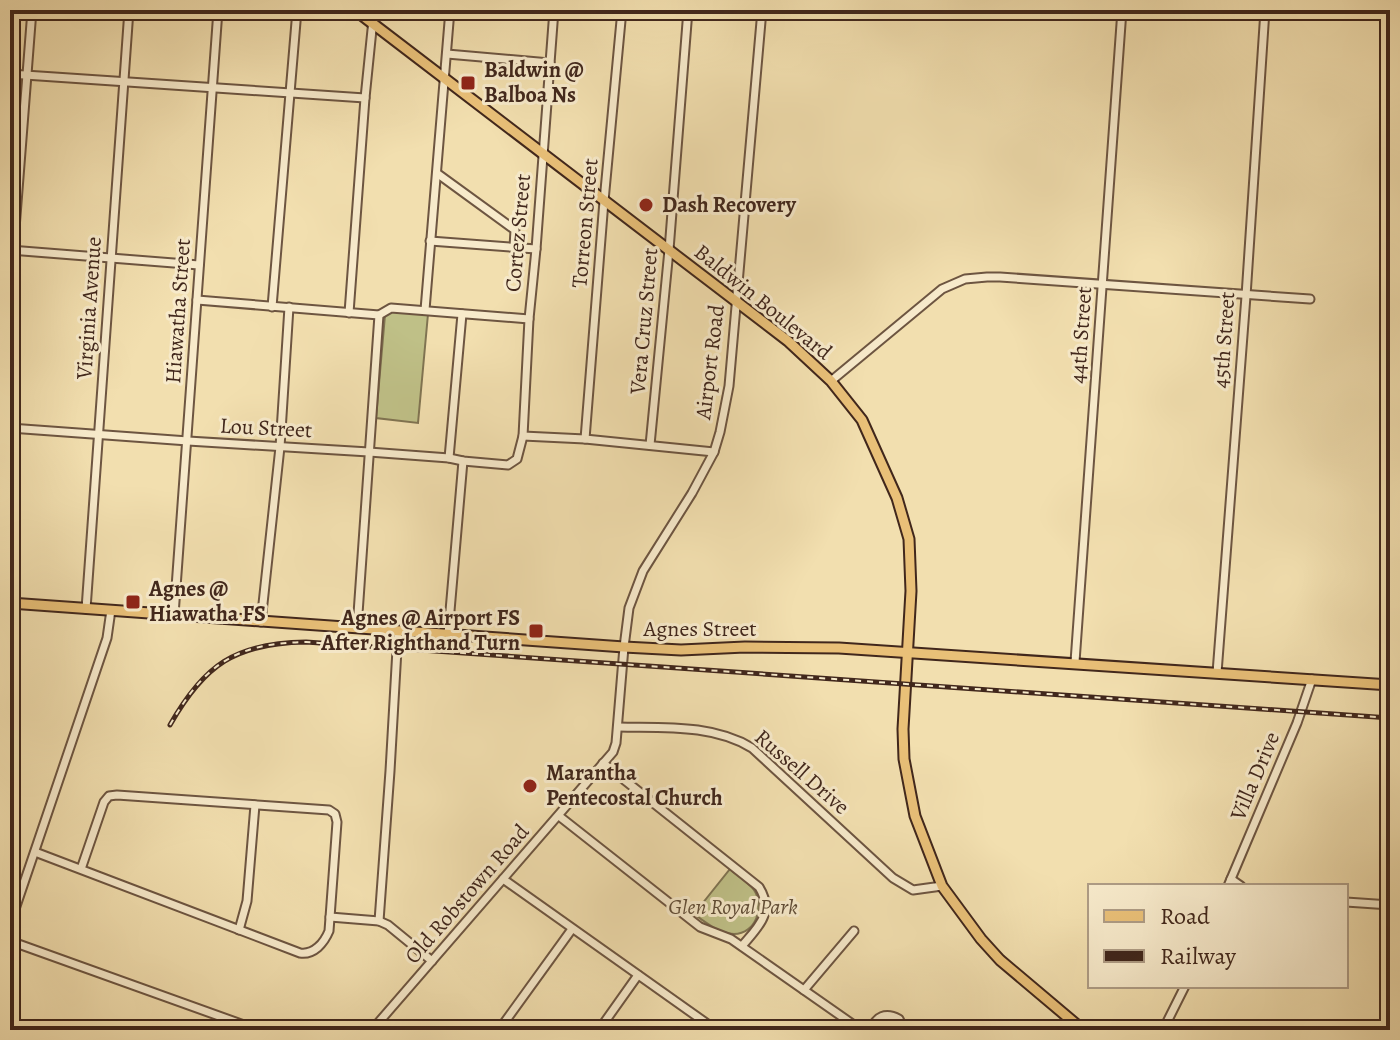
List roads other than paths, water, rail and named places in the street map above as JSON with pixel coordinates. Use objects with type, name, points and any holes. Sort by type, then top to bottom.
[{"type":"main road","name":"Baldwin Boulevard","points":[[355,10],[788,341],[831,381],[862,420],[897,498],[909,539],[911,591],[903,729],[904,759],[915,816],[942,886],[981,939],[1000,960],[1083,1030]]},
{"type":"main road","name":"Agnes Street","points":[[10,603],[624,647],[681,650],[839,648],[1390,685]]},
{"type":"street","points":[[10,293],[32,10]]},
{"type":"street","name":"Virginia Avenue","points":[[86,609],[129,10]]},
{"type":"street","name":"Hiawatha Street","points":[[174,615],[218,10]]},
{"type":"street","points":[[272,307],[297,10]]},
{"type":"street","points":[[349,313],[374,10]]},
{"type":"street","points":[[425,310],[450,10]]},
{"type":"street","name":"Cortez Street","points":[[517,459],[523,436],[529,319],[554,10]]},
{"type":"street","name":"Torreon Street","points":[[585,439],[622,10]]},
{"type":"street","name":"Vera Cruz Street","points":[[650,445],[688,10]]},
{"type":"street","points":[[753,10],[762,10]]},
{"type":"street","name":"Airport Road","points":[[624,647],[629,608],[643,571],[692,493],[714,452],[720,432],[729,386],[762,10]]},
{"type":"street","name":"44th Street","points":[[1075,662],[1122,10]]},
{"type":"street","name":"45th Street","points":[[1217,673],[1265,10]]},
{"type":"street","points":[[447,54],[550,63]]},
{"type":"street","points":[[10,74],[365,98]]},
{"type":"street","points":[[438,174],[515,230],[514,247]]},
{"type":"street","points":[[430,241],[536,249]]},
{"type":"street","points":[[11,250],[199,265]]},
{"type":"street","points":[[831,381],[942,289],[965,279],[987,277],[1310,299]]},
{"type":"street","points":[[197,300],[379,315],[391,308],[529,319]]},
{"type":"street","points":[[261,622],[280,447],[289,307]]},
{"type":"street","points":[[449,458],[462,314]]},
{"type":"street","points":[[357,628],[379,315]]},
{"type":"street","name":"Lou Street","points":[[10,428],[369,452],[508,465],[517,459]]},
{"type":"street","points":[[523,436],[714,452]]},
{"type":"street","points":[[448,634],[463,461]]},
{"type":"street","points":[[10,924],[107,638],[111,610]]},
{"type":"street","points":[[379,921],[398,632]]},
{"type":"street","name":"Old Robstown Road","points":[[372,1030],[613,752],[619,727],[624,647]]},
{"type":"street","name":"Villa Drive","points":[[1229,882],[1297,723],[1312,679]]},
{"type":"street","name":"Russell Drive","points":[[619,727],[722,734],[740,741],[752,748],[893,878],[913,890],[942,886]]},
{"type":"street","points":[[603,763],[759,887],[765,899],[763,920],[742,946]]},
{"type":"street","points":[[35,852],[307,954],[312,953],[327,937],[337,822],[335,814],[329,810],[109,796],[104,802],[81,869]]},
{"type":"street","points":[[239,930],[247,901],[255,805]]},
{"type":"street","points":[[559,816],[700,927],[742,946],[861,1030]]},
{"type":"street","points":[[503,879],[704,1026],[716,1030]]},
{"type":"street","points":[[1348,902],[1390,905]]},
{"type":"street","points":[[330,917],[379,921],[397,931],[432,961]]},
{"type":"street","points":[[499,1030],[572,929]]},
{"type":"street","points":[[804,990],[854,931]]},
{"type":"street","points":[[10,941],[258,1030]]},
{"type":"street","points":[[599,1030],[638,975]]},
{"type":"street","points":[[1163,1030],[1184,988]]},
{"type":"street","points":[[872,1030],[875,1022],[886,1015],[899,1019],[904,1030]]},
{"type":"railway","points":[[170,725],[196,687],[224,661],[260,647],[306,642],[1390,718]]},
{"type":"place","name":"Baldwin @ Balboa Ns","points":[[468,83]]},
{"type":"place","name":"Dash Recovery","points":[[646,205]]},
{"type":"place","name":"Agnes @ Hiawatha FS","points":[[133,602]]},
{"type":"place","name":"Agnes @ Airport FS After Righthand Turn","points":[[536,631]]},
{"type":"place","name":"Marantha Pentecostal Church","points":[[530,786]]},
{"type":"park label","name":"Glen Royal Park","points":[[733,907]]}]
